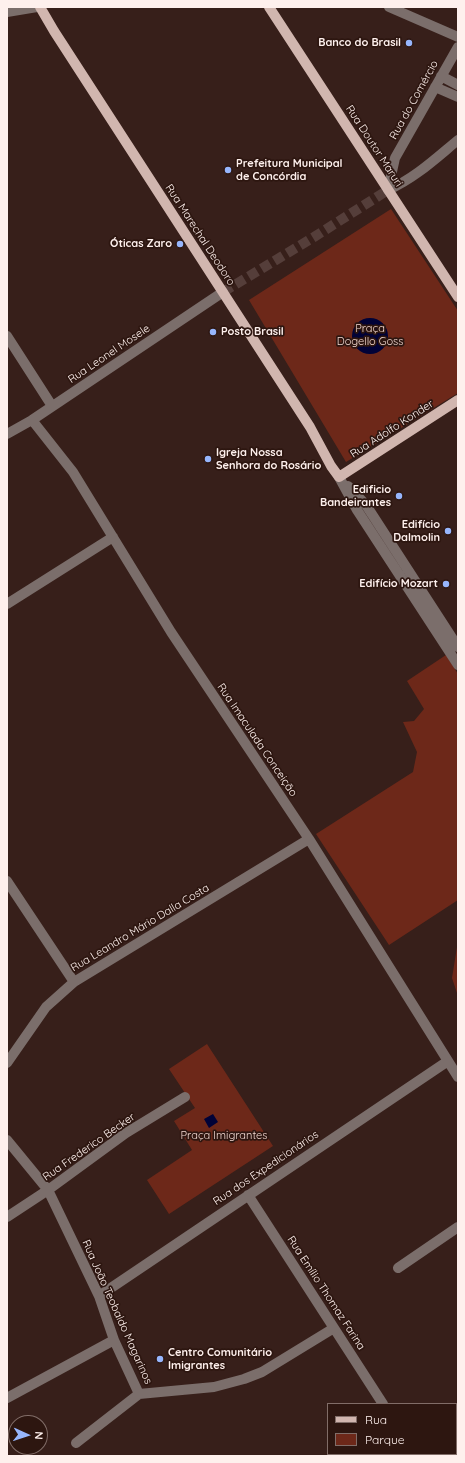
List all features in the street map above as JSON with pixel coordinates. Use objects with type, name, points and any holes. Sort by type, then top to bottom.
[{"type":"main road","name":"Rua Marechal Deodoro","points":[[40,7],[310,427],[331,466],[339,477]]},
{"type":"main road","name":"Rua Doutor Maruri","points":[[269,7],[458,297]]},
{"type":"main road","name":"Rua Adolfo Konder","points":[[339,477],[458,400]]},
{"type":"street","points":[[7,12],[37,7]]},
{"type":"street","points":[[389,7],[458,37]]},
{"type":"street","name":"Rua do Comércio","points":[[388,190],[395,158],[458,46]]},
{"type":"street","points":[[441,76],[458,85]]},
{"type":"street","points":[[436,87],[458,97]]},
{"type":"street","points":[[388,190],[414,176],[458,140]]},
{"type":"street","name":"Rua Leonel Mosele","points":[[7,434],[32,420],[223,292]]},
{"type":"street","points":[[7,336],[52,406]]},
{"type":"street","name":"Rua Imaculada Conceição","points":[[32,420],[73,472],[191,664],[309,839],[458,1077]]},
{"type":"street","name":"Rua Marechal Deodoro","points":[[339,477],[357,510],[456,647],[458,665]]},
{"type":"street","points":[[7,604],[113,537]]},
{"type":"street","name":"Rua Leandro Mário Dalla Costa","points":[[7,1063],[46,1007],[74,982],[309,839]]},
{"type":"street","points":[[7,881],[74,982]]},
{"type":"street","name":"Rua dos Expedicionários","points":[[99,1296],[448,1061]]},
{"type":"street","name":"Rua Frederico Becker","points":[[7,1217],[48,1190],[126,1133],[185,1097]]},
{"type":"street","name":"Rua João Teobaldo Magarinos","points":[[7,1140],[48,1190],[99,1296],[114,1340],[140,1394]]},
{"type":"street","name":"Rua Emílio Thomaz Farina","points":[[248,1195],[382,1403]]},
{"type":"street","points":[[398,1268],[458,1227]]},
{"type":"street","points":[[76,1443],[140,1394],[214,1387],[244,1379],[262,1372],[334,1328]]},
{"type":"street","points":[[7,1398],[114,1340]]},
{"type":"green space","name":"Praça Dogello Goss","points":[[391,209],[458,311],[458,393],[346,462],[249,300]]},
{"type":"green space","points":[[446,655],[458,674],[458,900],[389,945],[316,834],[413,772],[417,752],[403,722],[414,721],[424,709],[407,681]]},
{"type":"green space","points":[[458,946],[458,996],[452,978]]},
{"type":"green space","name":"Praça Imigrantes","points":[[207,1044],[273,1146],[169,1214],[147,1180],[192,1150],[174,1121],[195,1108],[169,1069]]},
{"type":"shaded area","points":[[374,318],[383,323],[387,329],[387,343],[383,349],[374,354],[366,354],[357,349],[353,343],[352,332],[357,323],[363,319]]},
{"type":"shaded area","points":[[213,1114],[218,1122],[209,1128],[204,1119]]},
{"type":"tunnel","points":[[223,292],[388,190]]},
{"type":"place","name":"Banco do Brasil","points":[[409,43]]},
{"type":"place","name":"Prefeitura Municipal de Concórdia","points":[[228,170]]},
{"type":"place","name":"Óticas Zaro","points":[[180,244]]},
{"type":"place","name":"Posto Brasil","points":[[213,332]]},
{"type":"place","name":"Igreja Nossa Senhora do Rosário","points":[[208,459]]},
{"type":"place","name":"Edificio Bandeirantes","points":[[399,496]]},
{"type":"place","name":"Edifício Dalmolin","points":[[448,531]]},
{"type":"place","name":"Edifício Mozart","points":[[446,584]]},
{"type":"place","name":"Centro Comunitário Imigrantes","points":[[160,1359]]}]
